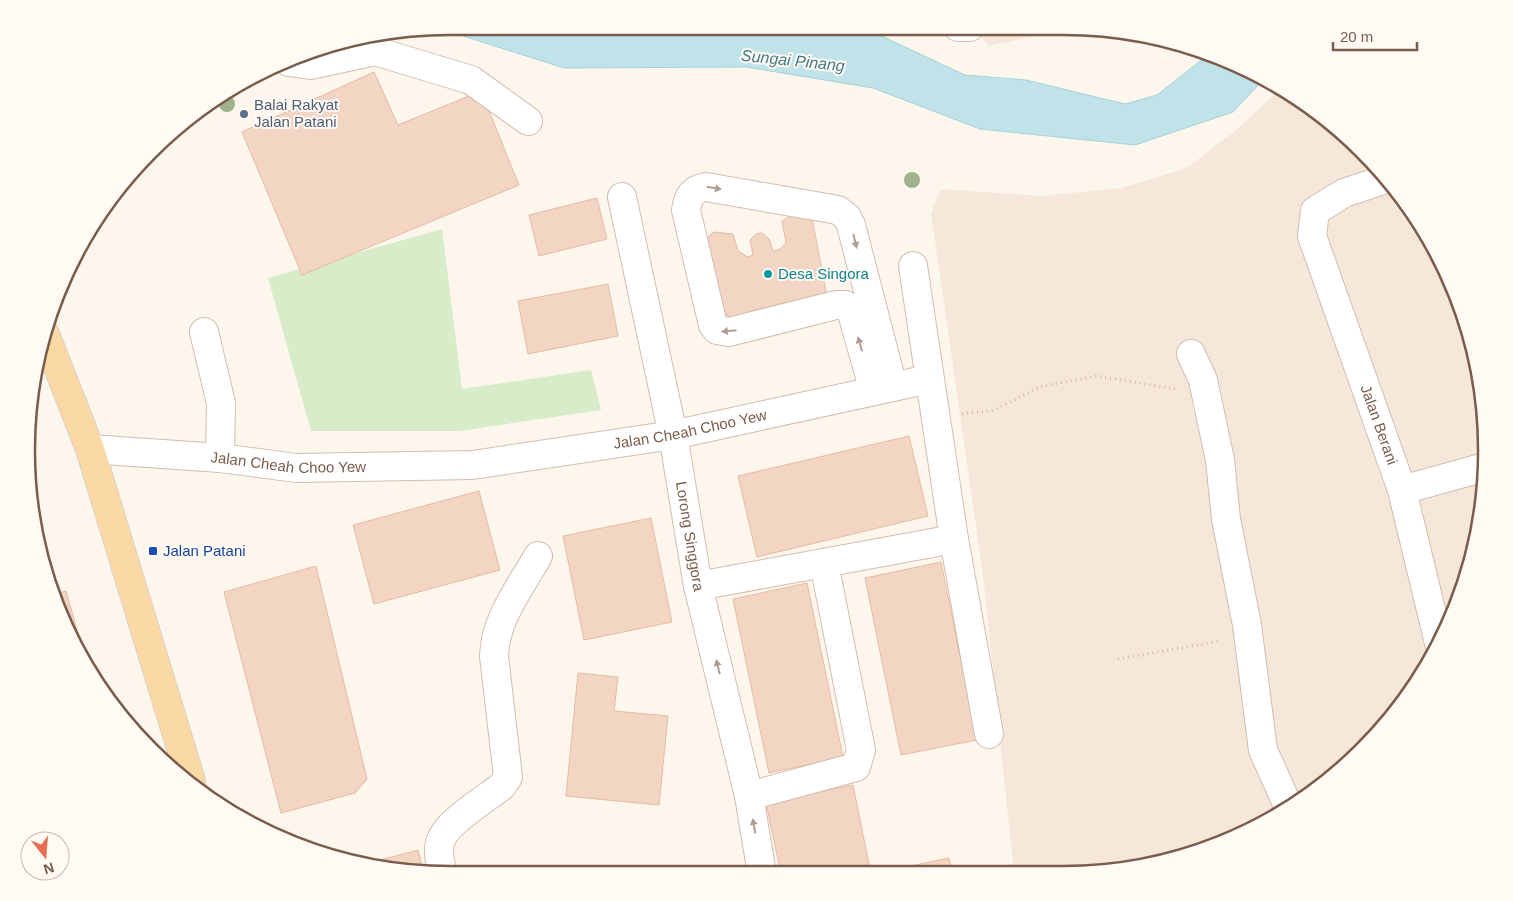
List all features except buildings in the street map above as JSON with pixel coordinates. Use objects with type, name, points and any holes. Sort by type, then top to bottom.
[{"type":"main road","points":[[49,342],[90,449],[188,772]]},
{"type":"street","points":[[300,64],[310,65],[375,51],[471,80],[528,121]]},
{"type":"street","name":"Jalan Berani","points":[[1379,181],[1344,193],[1315,211],[1312,236],[1402,490],[1436,633]]},
{"type":"street","points":[[706,187],[838,210],[846,217],[851,225],[883,389],[851,310],[845,305],[836,305],[728,332],[717,330],[713,325],[686,210],[688,198],[692,193],[698,188],[706,187]]},
{"type":"street","name":"Lorong Singgora","points":[[622,197],[673,435],[698,586],[749,796],[761,866]]},
{"type":"street","points":[[913,266],[954,539],[989,734]]},
{"type":"street","points":[[204,332],[221,403],[220,458]]},
{"type":"street","points":[[1191,354],[1203,380],[1220,460],[1226,519],[1248,635],[1263,750],[1286,800]]},
{"type":"street","name":"Jalan Cheah Choo Yew","points":[[90,449],[220,458],[296,468],[472,465],[673,435],[929,379]]},
{"type":"street","points":[[1402,490],[1477,469]]},
{"type":"street","points":[[698,586],[954,539]]},
{"type":"street","points":[[441,866],[439,855],[440,842],[447,829],[502,786],[508,777],[494,656],[494,638],[500,621],[538,556]]},
{"type":"street","points":[[749,796],[856,767],[861,750],[824,563]]},
{"type":"path","points":[[935,419],[994,410],[1042,386],[1098,376],[1206,394]]},
{"type":"path","points":[[1118,658],[1248,635]]},
{"type":"shaded area","points":[[980,35],[1040,35],[989,46]]},
{"type":"shaded area","points":[[1275,94],[1293,105],[1336,138],[1375,177],[1408,220],[1435,267],[1456,317],[1464,343],[1470,369],[1477,423],[1477,478],[1470,532],[1464,558],[1446,610],[1435,634],[1408,681],[1375,724],[1356,744],[1336,763],[1293,796],[1246,823],[1222,834],[1170,852],[1144,858],[1090,865],[1013,866],[983,575],[931,213],[941,189],[1040,196],[1121,188],[1187,168],[1236,130]]},
{"type":"green space","points":[[442,229],[462,389],[591,370],[601,410],[459,431],[311,431],[268,278]]},
{"type":"water","name":"Sungai Pinang","points":[[460,35],[879,35],[965,75],[1026,80],[1125,104],[1157,95],[1202,59],[1259,85],[1233,112],[1135,145],[980,129],[873,88],[746,67],[564,68]]},
{"type":"place","name":"Balai Rakyat Jalan Patani","points":[[244,114]]},
{"type":"place","name":"Desa Singora","points":[[768,274]]},
{"type":"place","name":"Jalan Patani","points":[[153,551]]}]
